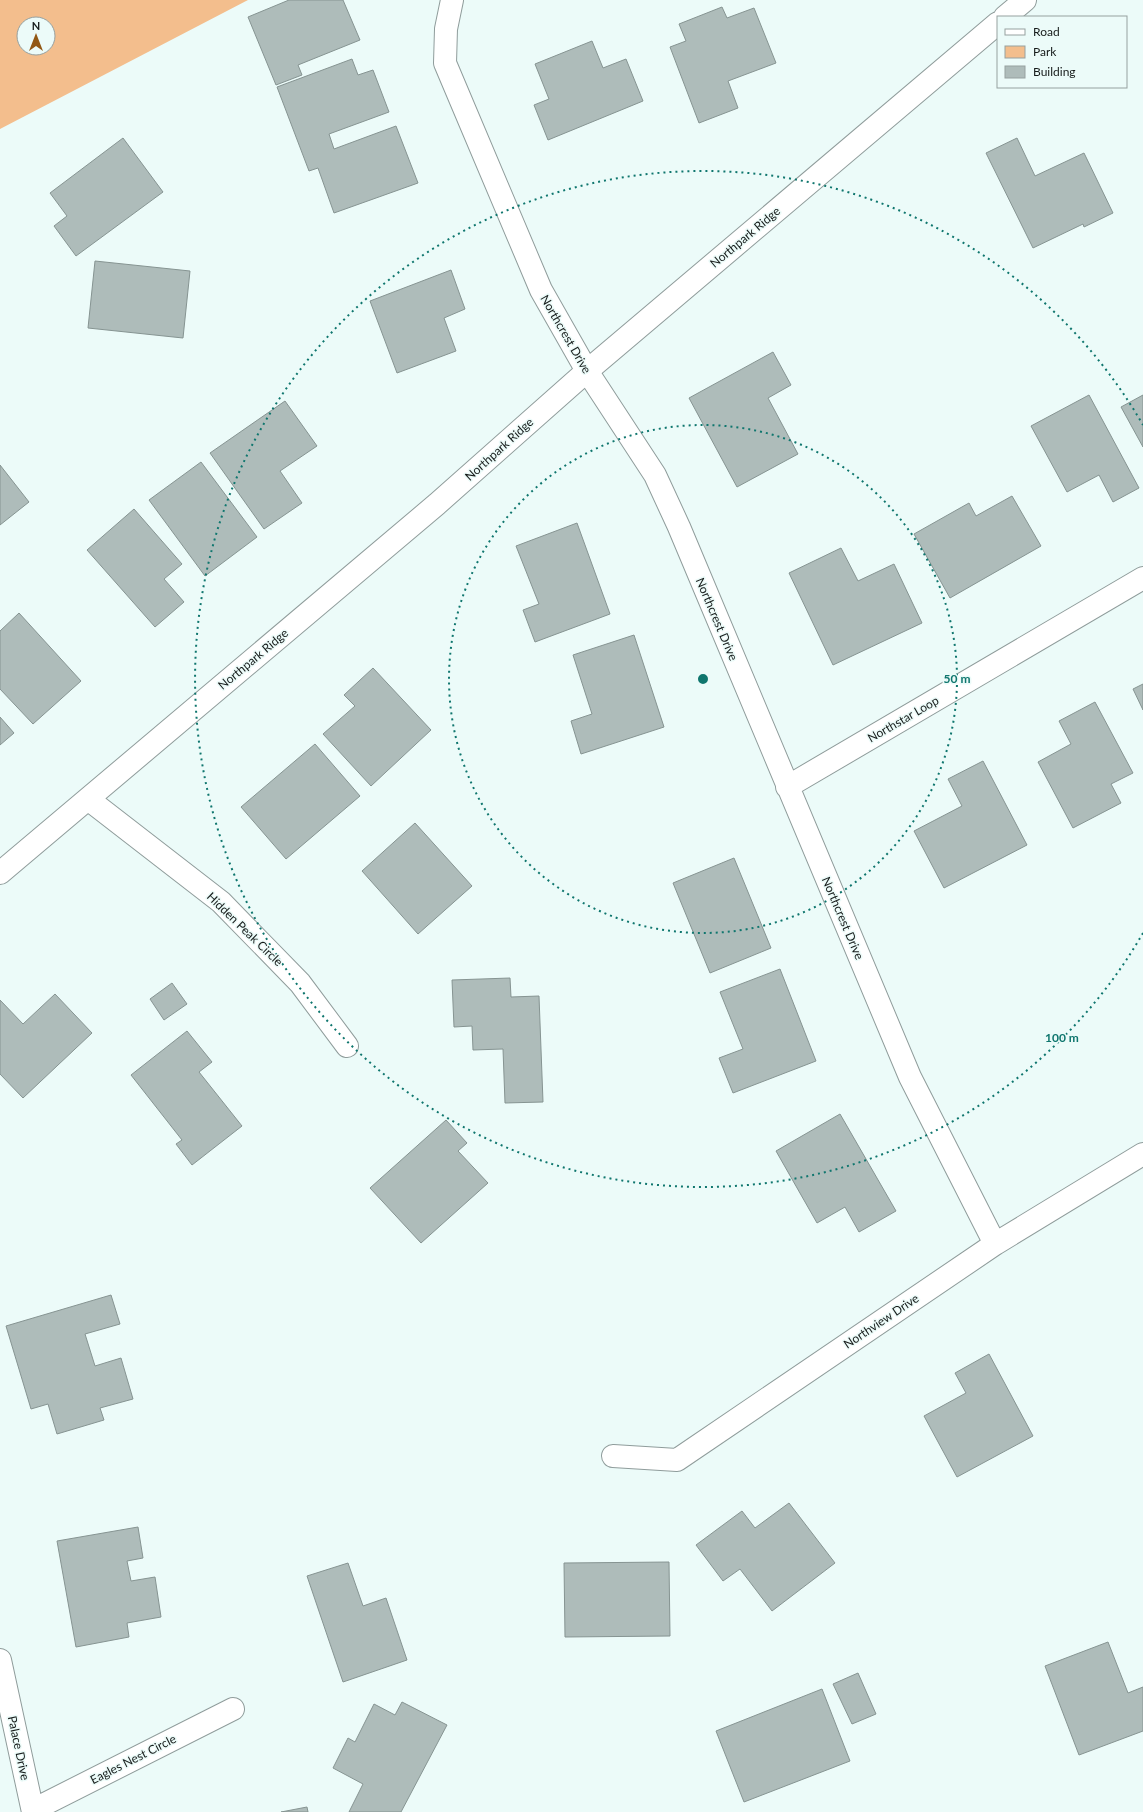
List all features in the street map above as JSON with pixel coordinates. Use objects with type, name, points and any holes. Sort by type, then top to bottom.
[{"type":"street","name":"Northcrest Drive","points":[[452,0],[446,29],[445,63],[540,290],[587,371],[655,475],[679,527],[910,1077],[995,1244]]},
{"type":"street","points":[[1006,16],[1026,0]]},
{"type":"street","name":"Northpark Ridge","points":[[0,873],[437,504],[587,371],[997,24]]},
{"type":"street","name":"Northstar Loop","points":[[787,787],[1143,578]]},
{"type":"street","name":"Hidden Peak Circle","points":[[88,799],[221,902],[300,983],[347,1046]]},
{"type":"street","name":"Northview Drive","points":[[613,1456],[677,1460],[995,1244],[1143,1154]]},
{"type":"street","name":"Palace Drive","points":[[0,1660],[33,1811]]},
{"type":"street","name":"Eagles Nest Circle","points":[[33,1811],[233,1709]]},
{"type":"green space","points":[[0,0],[248,0],[0,129]]},
{"type":"building","points":[[289,0],[343,0],[360,40],[298,65],[302,75],[276,85],[248,17]]},
{"type":"building","points":[[722,7],[727,18],[754,8],[776,63],[728,81],[738,108],[699,123],[670,47],[686,41],[679,24]]},
{"type":"building","points":[[592,41],[603,68],[626,59],[643,101],[548,140],[534,105],[549,99],[535,64]]},
{"type":"building","points":[[352,59],[358,75],[373,70],[389,112],[329,134],[334,149],[396,126],[418,183],[334,213],[318,168],[309,171],[277,87]]},
{"type":"building","points":[[123,138],[163,192],[76,256],[54,226],[67,216],[50,193]]},
{"type":"building","points":[[1017,138],[1035,176],[1084,153],[1113,213],[1084,227],[1083,224],[1033,248],[986,153]]},
{"type":"building","points":[[95,261],[190,271],[183,338],[88,328]]},
{"type":"building","points":[[451,270],[465,309],[444,318],[456,351],[397,373],[370,301]]},
{"type":"building","points":[[773,352],[791,385],[768,398],[798,454],[737,487],[689,398]]},
{"type":"building","points":[[1089,395],[1139,488],[1113,502],[1099,475],[1067,492],[1031,426]]},
{"type":"building","points":[[1143,395],[1143,447],[1121,407]]},
{"type":"building","points":[[285,401],[317,446],[280,471],[302,503],[264,529],[210,453]]},
{"type":"building","points":[[201,462],[257,537],[205,576],[149,500]]},
{"type":"building","points":[[0,465],[29,502],[0,525]]},
{"type":"building","points":[[1012,496],[1041,546],[950,598],[914,534],[969,503],[976,516]]},
{"type":"building","points":[[134,509],[182,564],[164,579],[184,602],[155,627],[87,550]]},
{"type":"building","points":[[577,523],[610,614],[535,642],[523,610],[539,604],[516,546]]},
{"type":"building","points":[[841,548],[858,581],[894,564],[922,623],[833,665],[789,573]]},
{"type":"building","points":[[19,613],[81,681],[33,724],[0,689],[0,631]]},
{"type":"building","points":[[634,635],[664,727],[581,754],[571,721],[592,714],[573,655]]},
{"type":"building","points":[[373,668],[431,730],[371,786],[323,734],[355,706],[344,695]]},
{"type":"building","points":[[1143,684],[1143,710],[1133,689]]},
{"type":"building","points":[[1095,702],[1133,773],[1111,784],[1121,803],[1073,828],[1038,762],[1071,744],[1059,721]]},
{"type":"building","points":[[0,717],[14,733],[0,745]]},
{"type":"building","points":[[315,744],[360,796],[286,859],[241,807]]},
{"type":"building","points":[[983,761],[1027,845],[944,888],[914,831],[962,806],[948,779]]},
{"type":"building","points":[[415,823],[472,886],[418,934],[362,871]]},
{"type":"building","points":[[734,858],[771,948],[710,973],[673,883]]},
{"type":"building","points":[[780,969],[816,1061],[733,1093],[719,1058],[743,1049],[720,992]]},
{"type":"building","points":[[510,978],[511,997],[539,996],[543,1102],[505,1103],[503,1049],[473,1050],[472,1026],[454,1027],[452,980]]},
{"type":"building","points":[[172,983],[187,1004],[164,1020],[150,999]]},
{"type":"building","points":[[55,994],[92,1033],[23,1098],[0,1074],[0,1000],[23,1024]]},
{"type":"building","points":[[187,1031],[212,1062],[199,1072],[242,1126],[192,1165],[176,1144],[182,1140],[131,1075]]},
{"type":"building","points":[[840,1114],[896,1211],[859,1232],[845,1207],[817,1223],[776,1151]]},
{"type":"building","points":[[446,1120],[467,1143],[458,1151],[488,1183],[421,1243],[370,1188]]},
{"type":"building","points":[[111,1295],[120,1324],[85,1334],[95,1366],[121,1358],[133,1399],[100,1408],[104,1420],[57,1434],[48,1404],[31,1409],[6,1326]]},
{"type":"building","points":[[989,1354],[1033,1436],[957,1477],[924,1416],[966,1393],[955,1373]]},
{"type":"building","points":[[789,1503],[835,1563],[772,1611],[740,1569],[723,1581],[696,1545],[742,1511],[755,1528]]},
{"type":"building","points":[[138,1527],[143,1558],[127,1561],[131,1581],[155,1577],[161,1617],[127,1623],[129,1637],[76,1647],[57,1541]]},
{"type":"building","points":[[669,1562],[670,1636],[565,1637],[564,1563]]},
{"type":"building","points":[[348,1563],[363,1606],[386,1598],[407,1660],[343,1682],[307,1576]]},
{"type":"building","points":[[1108,1642],[1128,1693],[1143,1687],[1143,1731],[1079,1755],[1045,1666]]},
{"type":"building","points":[[858,1673],[876,1714],[852,1724],[833,1684]]},
{"type":"building","points":[[822,1689],[850,1761],[744,1802],[716,1731]]},
{"type":"building","points":[[402,1702],[447,1725],[401,1812],[349,1812],[363,1784],[333,1768],[348,1738],[355,1742],[374,1704],[395,1715]]},
{"type":"building","points":[[307,1807],[308,1812],[281,1812]]}]
